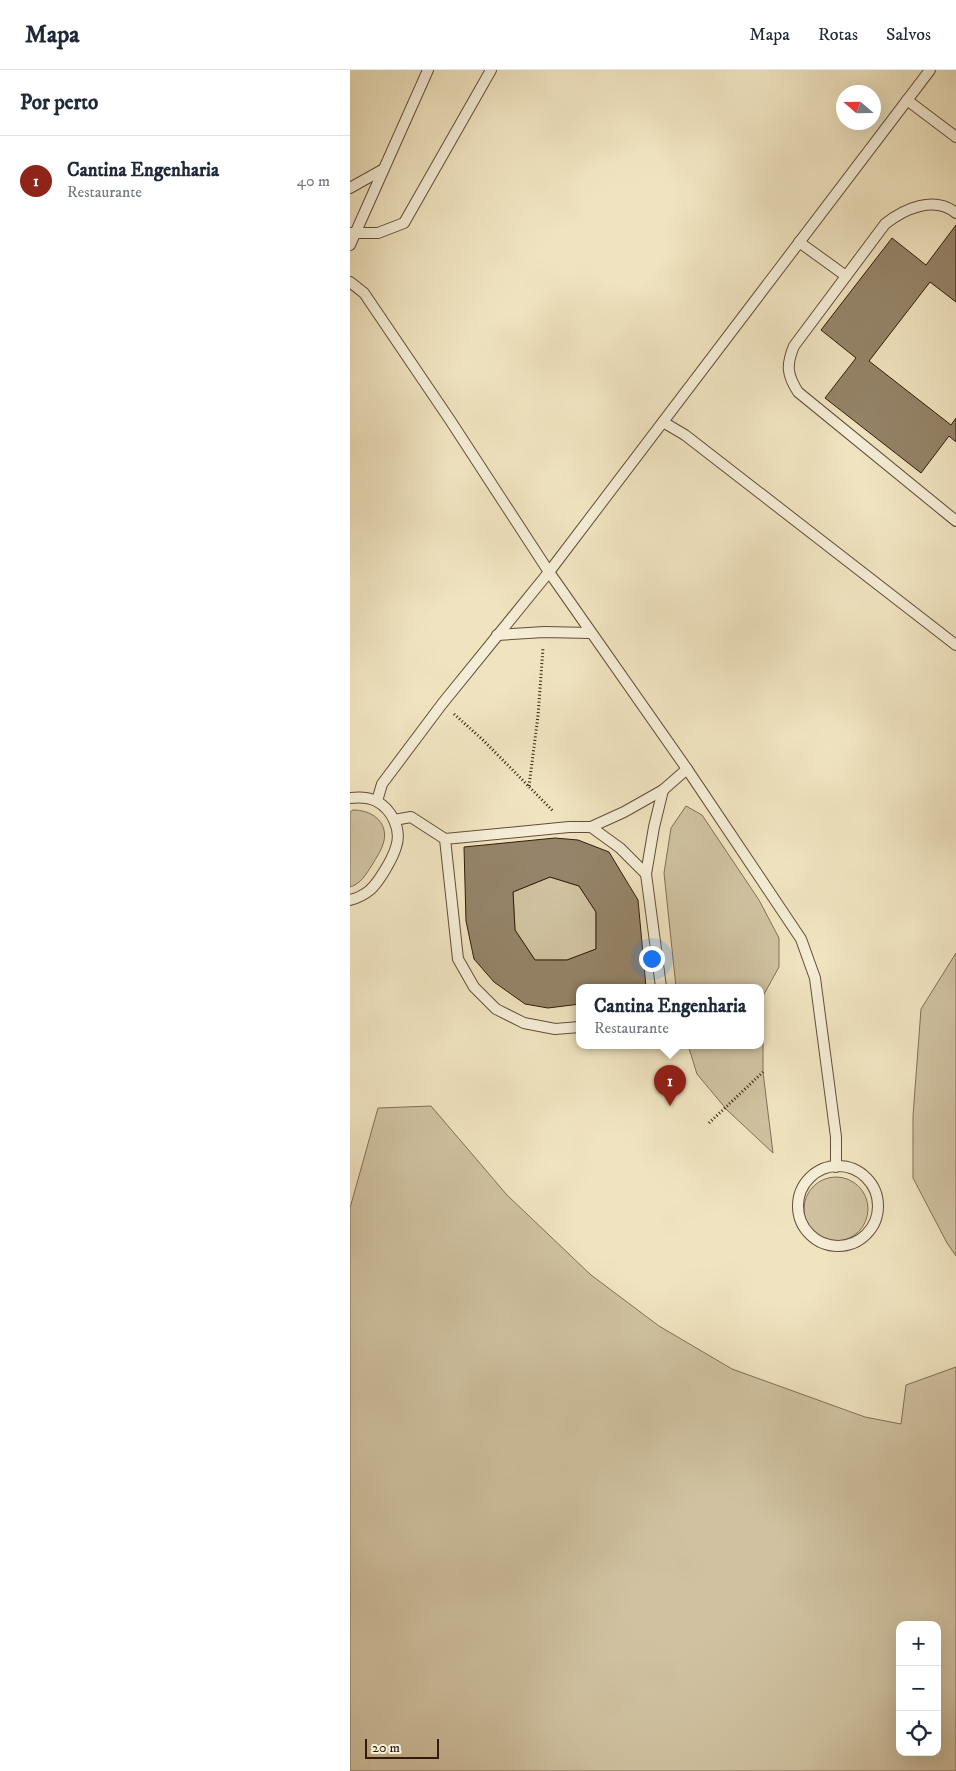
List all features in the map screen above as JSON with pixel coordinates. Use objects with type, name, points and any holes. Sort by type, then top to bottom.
[{"type":"lane","points":[[350,245],[352,234],[428,70]]},
{"type":"lane","points":[[352,234],[378,233],[404,223],[491,70]]},
{"type":"lane","points":[[377,801],[382,784],[442,704],[549,572],[930,70]]},
{"type":"lane","points":[[907,100],[956,137]]},
{"type":"lane","points":[[350,188],[382,170]]},
{"type":"lane","points":[[956,213],[951,209],[934,205],[916,206],[899,212],[885,224],[794,346],[789,357],[788,370],[791,382],[798,392],[956,521]]},
{"type":"lane","points":[[799,242],[846,276]]},
{"type":"lane","points":[[350,282],[364,293],[549,572],[687,768],[801,939],[814,978],[836,1137],[836,1167]]},
{"type":"lane","points":[[663,422],[685,435],[956,645]]},
{"type":"lane","points":[[497,635],[544,632],[591,633]]},
{"type":"lane","points":[[394,820],[411,817],[445,839],[568,827],[591,827],[663,790],[687,768]]},
{"type":"lane","points":[[662,984],[646,874],[663,790]]},
{"type":"lane","points":[[350,798],[364,797],[377,801],[387,809],[394,820],[398,833],[397,846],[391,859],[372,889],[360,897],[350,900]]},
{"type":"lane","points":[[591,827],[620,848],[646,874]]},
{"type":"lane","points":[[445,839],[458,959],[474,987],[496,1009],[524,1023],[555,1029],[576,1027]]},
{"type":"lane","points":[[845,1166],[858,1172],[869,1181],[876,1194],[878,1208],[875,1222],[864,1237],[854,1243],[840,1246],[826,1245],[813,1238],[804,1228],[799,1216],[798,1202],[802,1189],[812,1175],[825,1168],[836,1167],[845,1166]]},
{"type":"path","points":[[529,787],[538,716],[544,632]]},
{"type":"path","points":[[442,704],[484,740],[568,827]]},
{"type":"path","points":[[709,1123],[764,1072]]},
{"type":"shaded area","points":[[686,806],[702,815],[759,900],[779,938],[779,967],[764,994],[764,984],[676,984],[664,873],[671,828]]},
{"type":"shaded area","points":[[353,810],[366,812],[377,818],[381,822],[385,834],[382,848],[368,872],[354,886],[350,887],[350,812]]},
{"type":"shaded area","points":[[550,877],[579,886],[596,912],[596,949],[567,960],[535,960],[515,930],[513,892]]},
{"type":"shaded area","points":[[956,953],[956,1256],[947,1243],[913,1178],[913,1116],[921,1009]]},
{"type":"shaded area","points":[[689,1049],[763,1049],[763,1072],[773,1153],[727,1110],[697,1074]]},
{"type":"shaded area","points":[[431,1106],[507,1195],[591,1275],[659,1326],[732,1369],[865,1417],[901,1424],[906,1385],[956,1367],[956,1771],[350,1771],[350,1208],[378,1108]]},
{"type":"shaded area","points":[[830,1177],[842,1177],[859,1186],[866,1197],[868,1209],[866,1221],[859,1232],[842,1241],[830,1241],[818,1236],[809,1227],[804,1215],[804,1203],[809,1191],[818,1182]]},
{"type":"building","points":[[956,225],[956,302],[930,282],[869,361],[951,425],[956,418],[956,442],[949,436],[921,473],[825,398],[856,358],[821,330],[892,238],[926,265]]},
{"type":"building","points":[[555,838],[578,840],[609,852],[638,900],[646,984],[576,984],[576,1004],[548,1008],[525,1004],[494,982],[474,959],[466,921],[464,847]],"holes":[[[550,877],[579,886],[596,912],[596,949],[567,960],[535,960],[515,930],[513,892]]]},
{"type":"place","name":"Cantina Engenharia","points":[[670,1106]]}]
